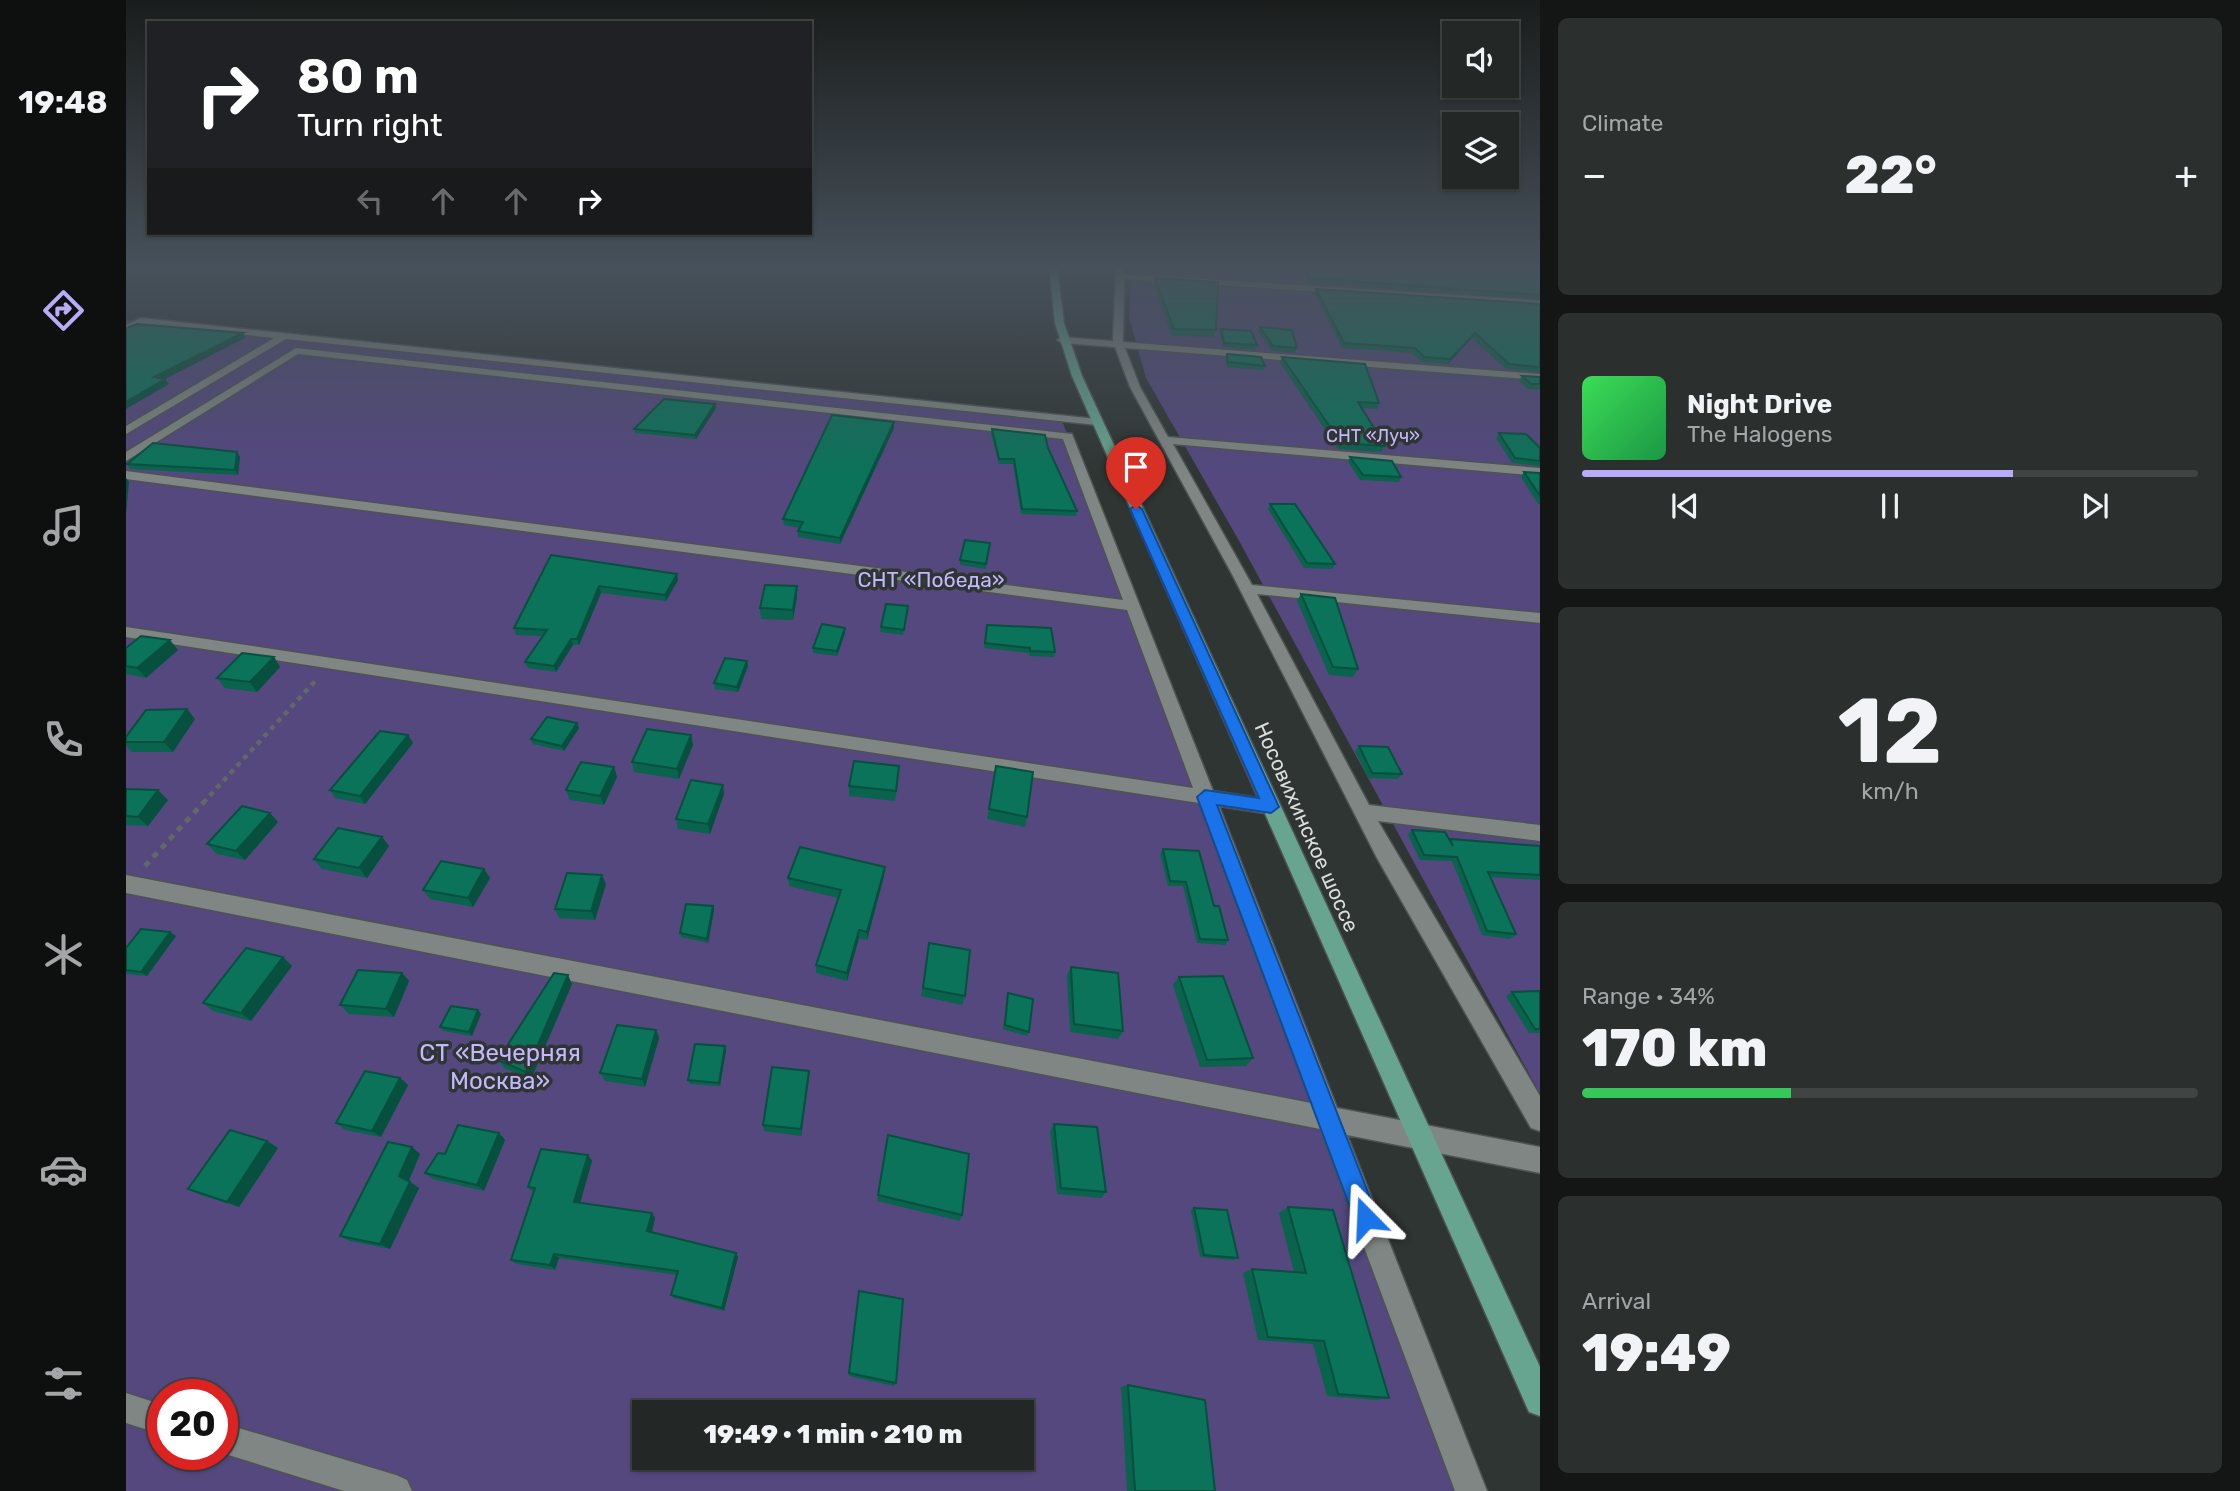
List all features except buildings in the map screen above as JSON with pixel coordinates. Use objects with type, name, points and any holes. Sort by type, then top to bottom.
[{"type":"main road","name":"Носовихинское шоссе","points":[[1061,337],[1097,422],[1540,1402]]},
{"type":"street","points":[[126,431],[283,337]]},
{"type":"street","points":[[289,337],[1097,422]]},
{"type":"street","points":[[1118,337],[1118,343],[1135,387],[1247,589],[1363,812],[1540,1119]]},
{"type":"street","points":[[1062,340],[1540,377]]},
{"type":"street","points":[[126,457],[296,351],[1068,436],[1471,1491]]},
{"type":"street","points":[[1165,440],[1540,472]]},
{"type":"street","points":[[126,475],[1133,606]]},
{"type":"street","points":[[1247,589],[1540,618]]},
{"type":"street","points":[[126,632],[1271,807]]},
{"type":"street","points":[[1363,812],[1540,834]]},
{"type":"street","points":[[127,885],[1540,1160]]},
{"type":"street","points":[[126,1408],[147,1415]]},
{"type":"street","points":[[238,1443],[396,1491]]},
{"type":"path","points":[[127,885],[332,663]]},
{"type":"green space","name":"СТ «Вечерняя Москва»","points":[[126,337],[284,337],[1061,418],[1471,1491],[126,1491]]},
{"type":"green space","name":"СНТ «Луч»","points":[[1134,337],[1540,337],[1540,1094],[1238,539],[1146,378]]},
{"type":"route","points":[[1136,509],[1271,807],[1205,797],[1366,1218]]},
{"type":"park label","name":"СНТ «Победа»","points":[[931,579]]}]
